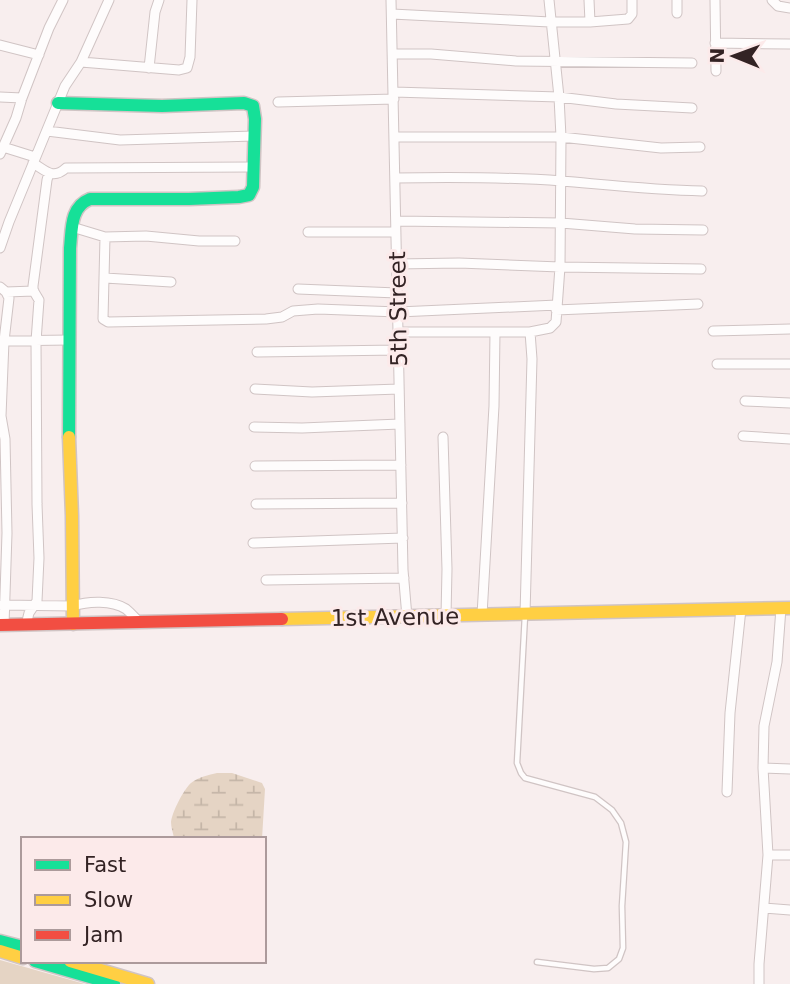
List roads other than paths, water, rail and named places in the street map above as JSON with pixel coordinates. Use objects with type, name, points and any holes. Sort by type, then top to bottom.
[{"type":"street","points":[[63,0],[49,28],[1,151],[34,160],[52,174],[59,174],[66,168],[253,167]]},
{"type":"street","points":[[0,248],[65,86],[81,62],[109,0]]},
{"type":"street","points":[[149,68],[155,12],[159,0]]},
{"type":"street","points":[[81,62],[184,70],[190,57],[192,0]]},
{"type":"street","name":"5th Street","points":[[391,0],[407,617]]},
{"type":"street","points":[[398,332],[530,332],[550,328],[555,322],[560,267],[562,181],[559,97],[549,0]]},
{"type":"street","points":[[589,0],[590,22]]},
{"type":"street","points":[[392,14],[590,22],[628,19],[632,14],[632,0]]},
{"type":"street","points":[[677,0],[677,13]]},
{"type":"street","points":[[715,0],[716,71]]},
{"type":"street","points":[[772,0],[778,6],[790,8]]},
{"type":"street","points":[[715,43],[790,44]]},
{"type":"street","points":[[0,45],[39,55]]},
{"type":"street","points":[[393,54],[431,54],[516,61],[692,63]]},
{"type":"street","points":[[278,102],[394,96],[559,97],[616,104],[692,108]]},
{"type":"street","points":[[0,97],[22,98]]},
{"type":"street","points":[[58,103],[162,106],[247,104],[253,107],[254,136],[253,187],[246,196],[90,199],[79,204],[73,216],[69,340],[73,624]]},
{"type":"street","points":[[47,131],[120,140],[254,136]]},
{"type":"street","points":[[394,137],[561,136],[661,148],[700,147]]},
{"type":"street","points":[[26,625],[29,613],[38,598],[36,341],[39,300],[33,286],[49,173]]},
{"type":"street","points":[[395,178],[456,176],[702,191]]},
{"type":"street","points":[[396,221],[561,223],[635,229],[703,230]]},
{"type":"street","points":[[72,227],[105,237],[146,236],[236,241]]},
{"type":"street","points":[[309,232],[396,232]]},
{"type":"street","points":[[105,237],[102,317],[107,321],[266,319],[282,317],[293,311],[318,309],[398,312],[698,304]]},
{"type":"street","points":[[397,264],[701,268]]},
{"type":"street","points":[[105,278],[171,282]]},
{"type":"street","points":[[3,289],[34,291]]},
{"type":"street","points":[[2,625],[7,533],[5,439],[1,416],[2,341],[9,298],[3,289]]},
{"type":"street","points":[[299,289],[397,293]]},
{"type":"street","points":[[713,331],[790,329]]},
{"type":"street","points":[[482,615],[494,406],[495,332]]},
{"type":"street","points":[[525,614],[532,359],[530,332]]},
{"type":"street","points":[[2,341],[69,340]]},
{"type":"street","points":[[257,352],[398,350]]},
{"type":"street","points":[[717,364],[790,364]]},
{"type":"street","points":[[255,389],[312,392],[399,389]]},
{"type":"street","points":[[745,401],[790,403]]},
{"type":"street","points":[[254,427],[400,424]]},
{"type":"street","points":[[743,436],[790,439]]},
{"type":"street","points":[[443,437],[446,616]]},
{"type":"street","points":[[255,466],[401,465]]},
{"type":"street","points":[[256,504],[402,503]]},
{"type":"street","points":[[253,542],[403,538]]},
{"type":"street","points":[[266,580],[404,578]]},
{"type":"street","points":[[3,605],[116,605],[124,608],[139,622]]},
{"type":"street","points":[[759,984],[768,855],[763,768],[764,726],[785,608]]},
{"type":"street","name":"1st Avenue","points":[[2,625],[785,608]]},
{"type":"street","points":[[727,792],[730,713],[741,609]]},
{"type":"street","points":[[763,768],[790,769]]},
{"type":"street","points":[[768,855],[790,855]]},
{"type":"street","points":[[764,908],[790,910]]},
{"type":"street","points":[[0,941],[21,946]]},
{"type":"street","points":[[0,951],[21,957]]},
{"type":"street","points":[[42,963],[114,984]]},
{"type":"street","points":[[77,963],[148,984]]},
{"type":"lane","points":[[525,614],[517,763],[519,768],[525,778],[595,797],[612,810],[621,823],[626,842],[622,906],[623,948],[619,959],[608,968],[594,969],[537,962]]}]
